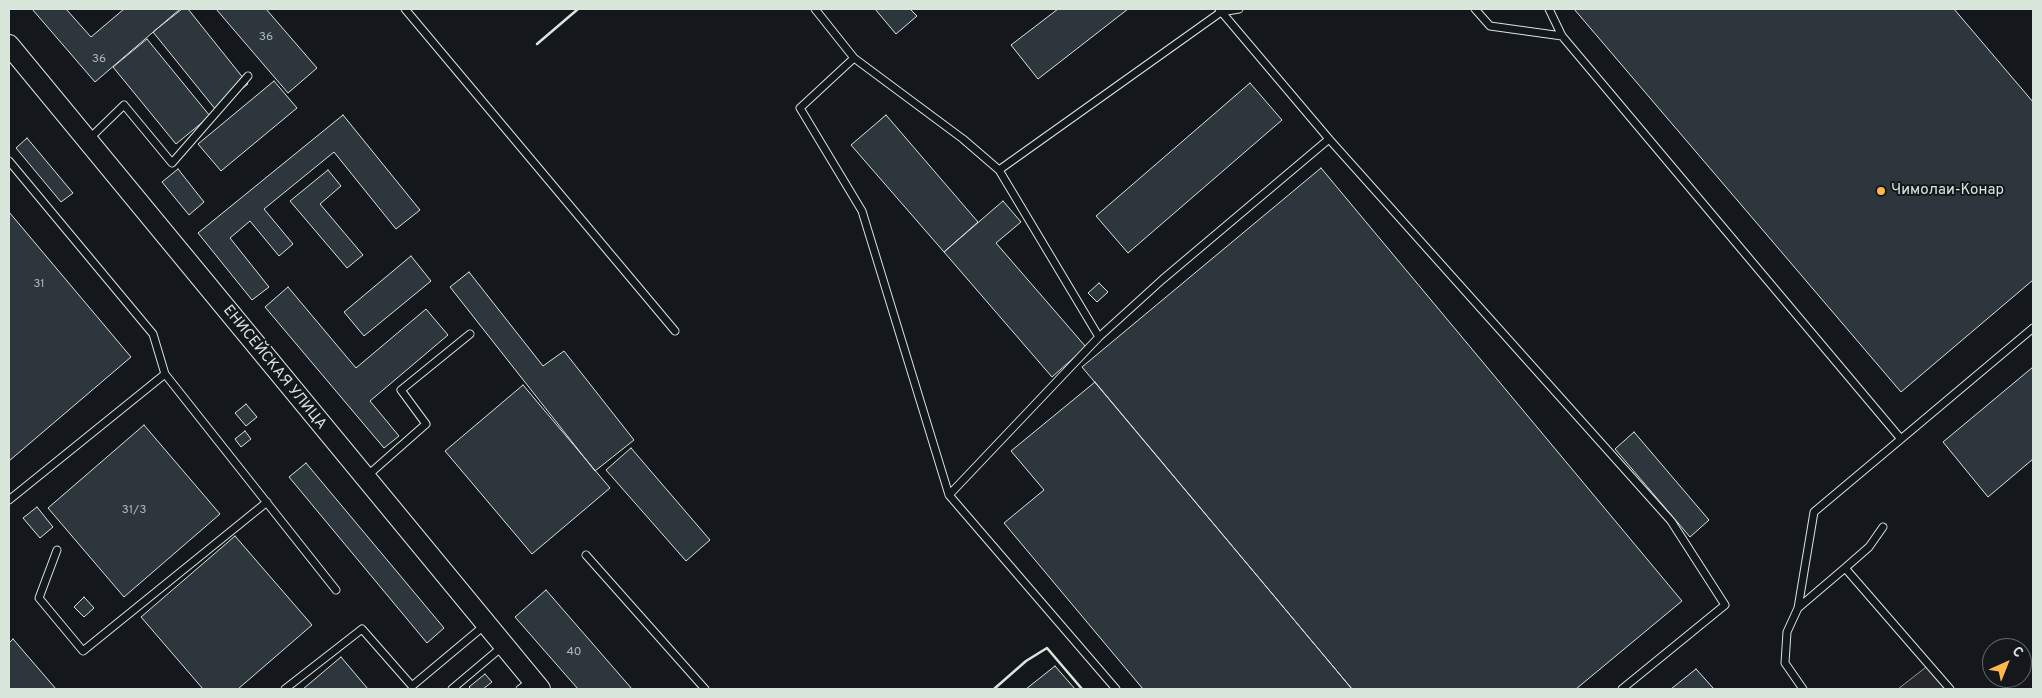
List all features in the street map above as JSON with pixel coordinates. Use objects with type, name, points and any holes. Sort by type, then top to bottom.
[{"type":"street","name":"ЕНИСЕЙСКАЯ УЛИЦА","points":[[9,45],[503,646],[531,686]]},
{"type":"lane","points":[[404,9],[675,330]]},
{"type":"lane","points":[[815,9],[854,58],[962,139],[999,170],[1099,337]]},
{"type":"lane","points":[[999,170],[1220,10],[1239,9]]},
{"type":"lane","points":[[1475,9],[1490,26],[1562,36]]},
{"type":"lane","points":[[1549,9],[1562,36],[1901,440]]},
{"type":"lane","points":[[1220,10],[1329,139],[1670,521],[1725,605],[1622,689]]},
{"type":"lane","points":[[854,58],[800,108],[862,211],[949,495],[1116,689]]},
{"type":"lane","points":[[87,142],[124,105],[172,163],[248,76]]},
{"type":"lane","points":[[949,495],[1099,337],[1163,279],[1329,139]]},
{"type":"lane","points":[[9,161],[153,334],[165,374],[336,590]]},
{"type":"lane","points":[[1803,689],[1785,663],[1787,632],[1798,608],[1814,512],[2033,328]]},
{"type":"lane","points":[[364,478],[426,424],[401,390],[470,334]]},
{"type":"lane","points":[[9,500],[165,374]]},
{"type":"lane","points":[[58,550],[39,598],[83,651],[267,502]]},
{"type":"lane","points":[[1798,608],[1869,547],[1883,527]]},
{"type":"lane","points":[[586,555],[705,689]]},
{"type":"lane","points":[[1845,568],[1950,689]]},
{"type":"lane","points":[[285,689],[362,630],[412,686],[485,625]]},
{"type":"lane","points":[[452,689],[503,646]]},
{"type":"shaded area","points":[[1930,664],[1951,689],[1898,689]]},
{"type":"building","points":[[32,9],[66,9],[91,37],[124,9],[180,9],[95,82]]},
{"type":"building","points":[[182,9],[188,9],[248,84],[216,110],[153,32]]},
{"type":"building","points":[[216,9],[266,9],[317,68],[288,93]]},
{"type":"building","points":[[875,9],[910,9],[917,16],[896,34]]},
{"type":"building","points":[[1058,9],[1128,9],[1038,79],[1011,45]]},
{"type":"building","name":"Чимолаи-Конар","points":[[1574,9],[1954,9],[2033,102],[2033,280],[1901,392]]},
{"type":"building","points":[[147,39],[210,116],[176,144],[113,67]]},
{"type":"building","points":[[274,81],[297,108],[221,171],[198,144]]},
{"type":"building","points":[[1250,83],[1282,120],[1128,253],[1096,216]]},
{"type":"building","points":[[343,115],[420,210],[396,229],[334,152],[264,209],[293,244],[279,256],[250,221],[230,238],[269,287],[252,300],[198,233]]},
{"type":"building","points":[[886,115],[978,222],[944,252],[851,145]]},
{"type":"building","points":[[27,138],[73,193],[61,202],[16,148]]},
{"type":"building","points":[[1321,168],[1682,601],[1576,689],[1352,689],[1082,367]]},
{"type":"building","points":[[178,169],[204,202],[189,215],[162,182]]},
{"type":"building","points":[[328,170],[341,186],[320,204],[363,255],[347,268],[290,201]]},
{"type":"building","points":[[1003,201],[1021,222],[996,243],[1086,347],[1052,377],[944,252]]},
{"type":"building","points":[[9,212],[131,357],[9,461]]},
{"type":"building","points":[[411,256],[431,281],[364,336],[344,312]]},
{"type":"building","points":[[469,272],[543,366],[564,351],[634,440],[595,471],[450,287]]},
{"type":"building","points":[[1099,283],[1108,292],[1097,302],[1088,293]]},
{"type":"building","points":[[288,287],[356,368],[426,309],[448,335],[370,401],[399,436],[384,448],[265,307]]},
{"type":"building","points":[[2033,367],[2033,459],[1988,497],[1943,442]]},
{"type":"building","points":[[1095,382],[1352,689],[1143,689],[1004,523],[1044,490],[1011,451]]},
{"type":"building","points":[[523,385],[610,488],[532,554],[445,451]]},
{"type":"building","points":[[246,404],[257,417],[246,426],[235,413]]},
{"type":"building","points":[[144,425],[220,514],[124,597],[48,508]]},
{"type":"building","points":[[245,431],[251,439],[241,447],[235,439]]},
{"type":"building","points":[[1634,432],[1709,520],[1690,537],[1615,449]]},
{"type":"building","points":[[631,448],[710,540],[686,561],[606,470]]},
{"type":"building","points":[[306,463],[444,628],[427,643],[289,477]]},
{"type":"building","points":[[37,507],[53,527],[40,538],[23,518]]},
{"type":"building","points":[[235,536],[312,625],[238,689],[203,689],[141,617]]},
{"type":"building","points":[[546,590],[632,689],[578,689],[515,617]]},
{"type":"building","points":[[84,597],[94,608],[84,617],[74,607]]},
{"type":"building","points":[[13,639],[56,689],[9,689],[9,643]]},
{"type":"building","points":[[341,657],[368,689],[303,689]]},
{"type":"building","points":[[1055,666],[1075,689],[1026,689]]},
{"type":"building","points":[[1696,669],[1714,689],[1671,689]]},
{"type":"building","points":[[485,674],[492,682],[483,689],[471,689],[469,687]]},
{"type":"wall","points":[[537,44],[578,9]]},
{"type":"wall","points":[[994,689],[1026,661],[1047,648],[1082,689]]},
{"type":"place","name":"Чимолаи-Конар","points":[[1881,191]]}]
